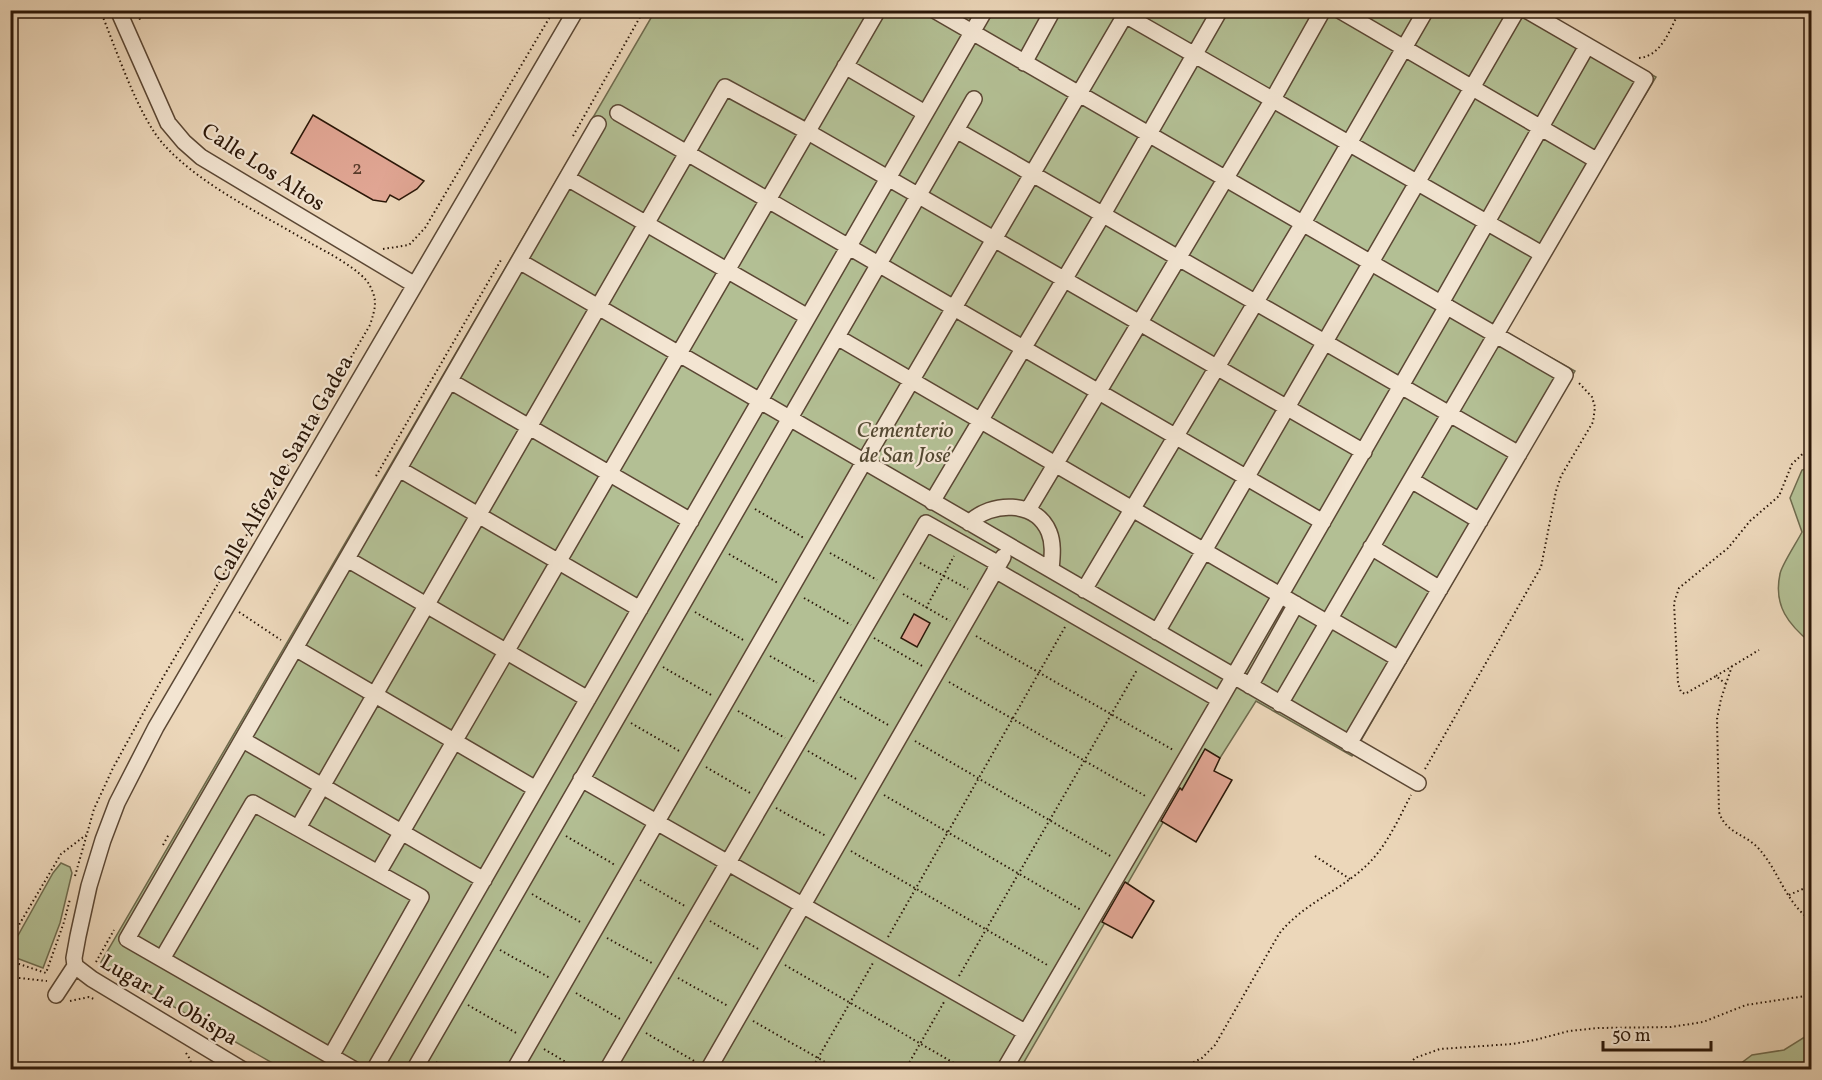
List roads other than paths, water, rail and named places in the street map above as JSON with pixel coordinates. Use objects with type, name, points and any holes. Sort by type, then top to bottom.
[{"type":"street","name":"Calle Los Altos","points":[[118,10],[168,123],[184,142],[201,157],[415,285]]},
{"type":"street","name":"Calle Alfoz de Santa Gadea","points":[[75,966],[75,948],[89,886],[117,803],[156,727],[576,10]]},
{"type":"street","points":[[378,873],[878,10]]},
{"type":"street","points":[[934,10],[1565,375],[1349,744]]},
{"type":"street","points":[[374,1070],[985,10]]},
{"type":"street","points":[[1024,63],[1053,10]]},
{"type":"street","points":[[933,502],[1102,216],[1220,10]]},
{"type":"street","points":[[1028,510],[1273,99],[1323,10]]},
{"type":"street","points":[[1339,10],[1596,160]]},
{"type":"street","points":[[1084,590],[1303,223],[1426,10]]},
{"type":"street","points":[[1157,632],[1517,10]]},
{"type":"street","points":[[1280,704],[1644,79],[1526,10]]},
{"type":"street","points":[[514,1070],[865,460],[1079,94],[1124,12],[1542,254]]},
{"type":"street","points":[[1004,1070],[1401,388],[1487,222],[1587,46]]},
{"type":"street","points":[[845,66],[925,113]]},
{"type":"street","points":[[298,828],[725,87],[808,132],[1364,452]]},
{"type":"street","points":[[414,1070],[974,99]]},
{"type":"street","points":[[618,113],[1323,522]]},
{"type":"street","points":[[355,1070],[127,939],[598,124]]},
{"type":"street","points":[[956,130],[1519,454]]},
{"type":"street","points":[[567,178],[808,317]]},
{"type":"street","points":[[519,261],[1418,783]]},
{"type":"street","points":[[837,337],[1280,595],[1399,659]]},
{"type":"street","points":[[450,381],[691,521]]},
{"type":"street","points":[[399,469],[640,609]]},
{"type":"street","points":[[1411,480],[1480,521]]},
{"type":"street","points":[[969,523],[976,516],[995,509],[1009,507],[1028,510],[1041,519],[1050,533],[1051,570]]},
{"type":"street","points":[[607,1070],[926,523],[962,543],[1072,615],[1220,700]]},
{"type":"street","points":[[708,1069],[1009,546]]},
{"type":"street","points":[[1371,547],[1440,589]]},
{"type":"street","points":[[347,559],[588,699]]},
{"type":"street","points":[[1251,686],[1296,604]]},
{"type":"street","points":[[296,648],[536,789]]},
{"type":"street","points":[[243,740],[484,880]]},
{"type":"street","points":[[581,779],[1025,1032]]},
{"type":"street","points":[[162,959],[253,803],[421,897],[331,1056]]},
{"type":"street","points":[[61,989],[75,966]]},
{"type":"street","name":"Lugar La Obispa","points":[[75,966],[92,980],[218,1063],[243,1070]]},
{"type":"park label","name":"Cementerio de San José","points":[[905,442]]}]
